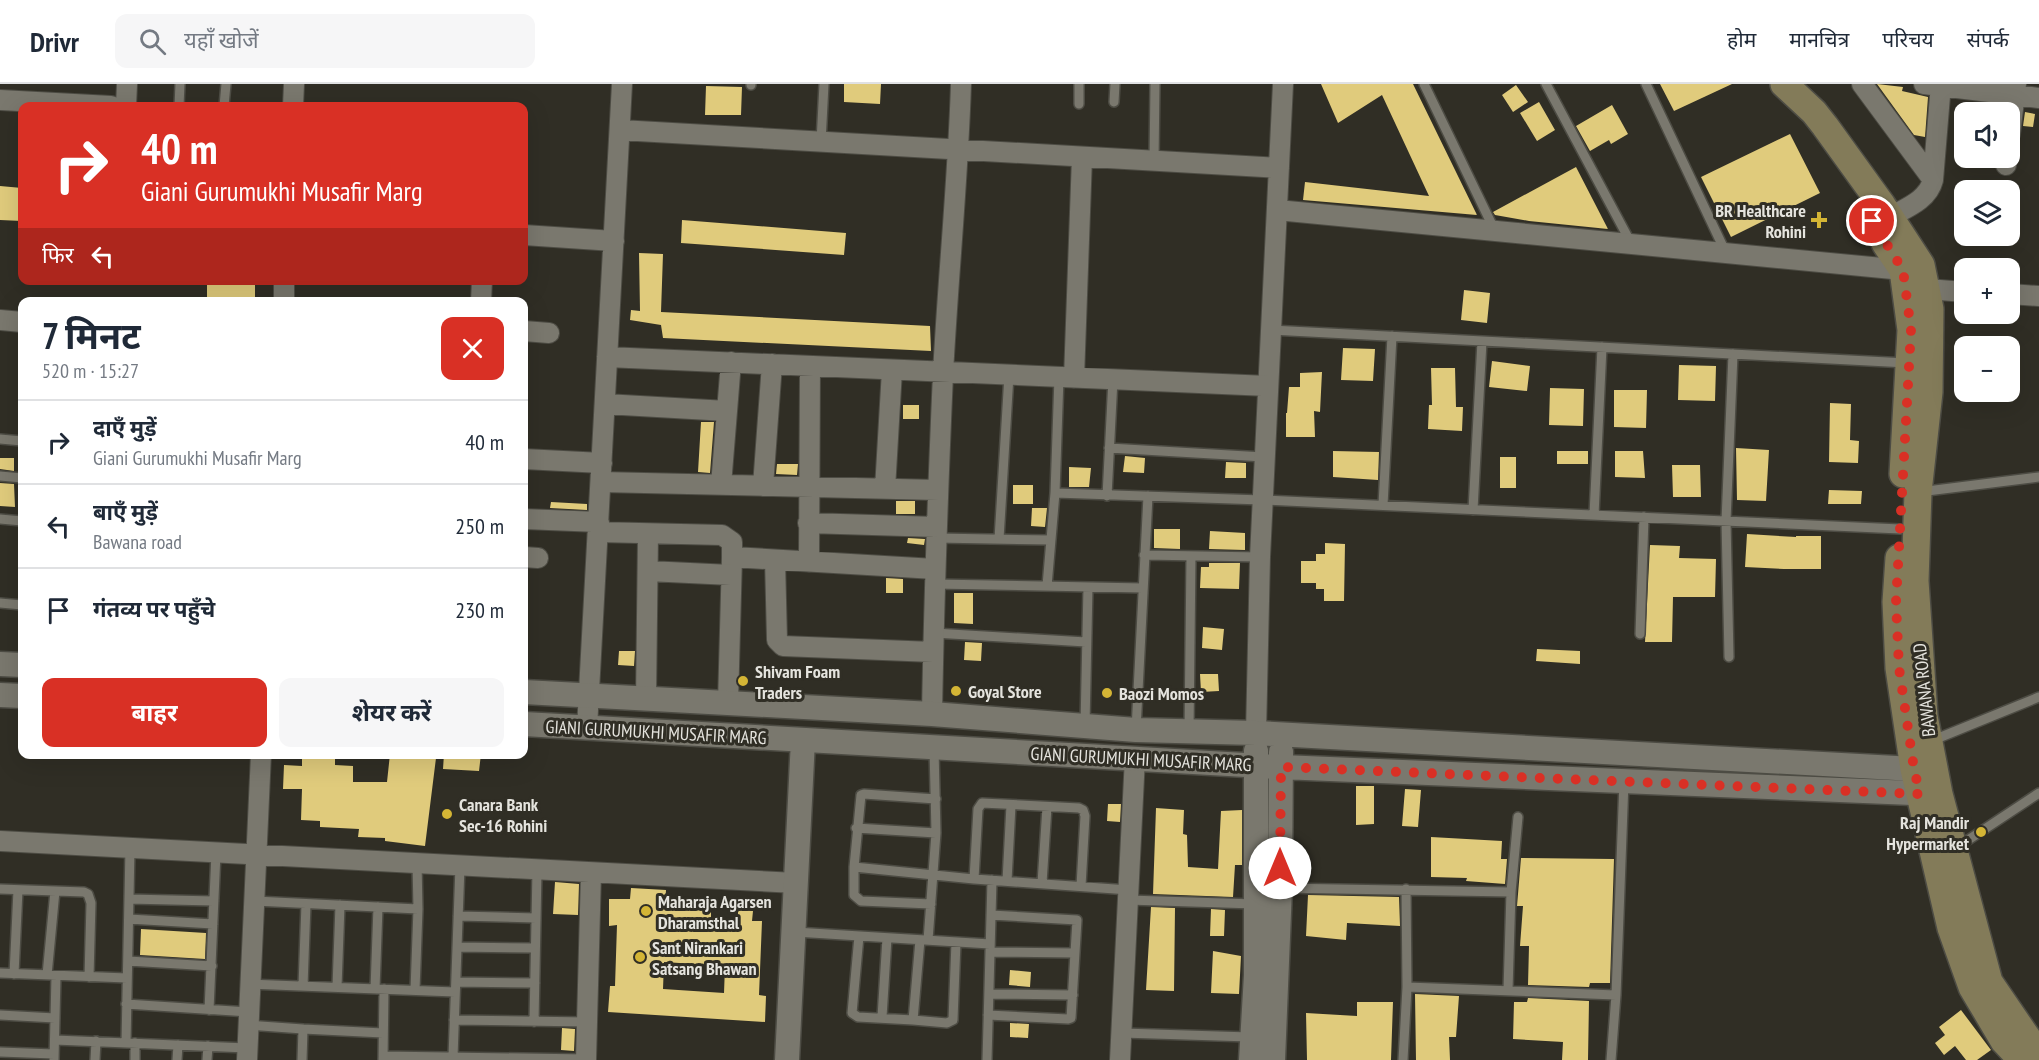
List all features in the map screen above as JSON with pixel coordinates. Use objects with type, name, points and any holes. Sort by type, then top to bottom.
[{"type":"main road","name":"BAWANA ROAD","points":[[1789,90],[1814,112],[1890,217],[1921,265],[1912,284],[1896,602],[1899,668],[1927,782],[1951,928],[1972,987],[2004,1041],[2022,1060]]},
{"type":"main road","name":"BAWANA ROAD","points":[[1789,90],[1809,136],[1862,205],[1930,309],[1929,392],[1918,492],[1915,581],[1924,716],[1929,741],[1927,782],[1954,850],[1989,982],[2039,1055]]},
{"type":"street","points":[[126,102],[128,84]]},
{"type":"street","points":[[293,102],[294,84]]},
{"type":"street","points":[[587,728],[622,84]]},
{"type":"street","points":[[932,714],[943,372],[959,150],[961,84]]},
{"type":"street","points":[[1252,1048],[1256,975],[1256,733],[1260,556],[1283,84]]},
{"type":"street","points":[[1862,84],[1933,180]]},
{"type":"street","points":[[1890,217],[1926,194],[1931,187],[1935,85],[2015,89],[2039,98]]},
{"type":"street","points":[[0,100],[37,102]]},
{"type":"street","points":[[620,130],[1279,168]]},
{"type":"street","points":[[1067,377],[1082,157]]},
{"type":"street","points":[[1277,210],[1726,253],[1954,290]]},
{"type":"street","points":[[528,235],[614,241]]},
{"type":"street","points":[[2020,295],[2039,296]]},
{"type":"street","points":[[0,320],[18,322]]},
{"type":"street","points":[[528,331],[549,333]]},
{"type":"street","points":[[607,357],[1268,386]]},
{"type":"street","points":[[721,485],[731,362]]},
{"type":"street","points":[[763,486],[772,364]]},
{"type":"street","points":[[809,562],[810,366]]},
{"type":"street","points":[[885,489],[892,370]]},
{"type":"street","points":[[605,404],[727,411]]},
{"type":"street","points":[[528,460],[601,472],[721,485],[938,490]]},
{"type":"street","points":[[528,519],[648,534],[722,536],[732,542],[728,703]]},
{"type":"street","points":[[808,523],[937,532]]},
{"type":"street","points":[[646,699],[648,534]]},
{"type":"street","points":[[648,571],[732,566],[775,560],[935,577]]},
{"type":"street","points":[[775,560],[777,640],[783,646],[933,642]]},
{"type":"street","points":[[0,664],[18,665]]},
{"type":"street","name":"GIANI GURUMUKHI MUSAFIR MARG","points":[[528,692],[932,714],[1136,730],[1256,733],[1927,782]]},
{"type":"street","points":[[0,695],[18,696]]},
{"type":"street","name":"GIANI GURUMUKHI MUSAFIR MARG","points":[[528,724],[1281,767],[1624,781],[1927,782]]},
{"type":"street","points":[[1273,1060],[1280,888],[1281,735]]},
{"type":"street","points":[[787,1060],[803,740]]},
{"type":"street","points":[[1120,1060],[1135,757]]},
{"type":"street","points":[[247,1054],[261,759]]},
{"type":"street","points":[[0,841],[796,883]]},
{"type":"street","points":[[586,1060],[591,873]]},
{"type":"lane","points":[[179,102],[180,84]]},
{"type":"lane","points":[[225,102],[226,84]]},
{"type":"lane","points":[[821,142],[824,84]]},
{"type":"lane","points":[[1078,105],[1079,84]]},
{"type":"lane","points":[[1114,102],[1115,84]]},
{"type":"lane","points":[[1154,161],[1155,84]]},
{"type":"lane","points":[[1424,84],[1495,231]]},
{"type":"lane","points":[[1546,84],[1631,244]]},
{"type":"lane","points":[[1646,84],[1726,253]]},
{"type":"lane","points":[[1271,330],[1909,363]]},
{"type":"lane","points":[[1383,505],[1392,336]]},
{"type":"lane","points":[[1473,510],[1482,341]]},
{"type":"lane","points":[[1594,515],[1602,347]]},
{"type":"lane","points":[[1729,657],[1726,521],[1733,354]]},
{"type":"lane","points":[[999,539],[1009,375]]},
{"type":"lane","points":[[1047,586],[1067,377]]},
{"type":"lane","points":[[1107,496],[1113,379]]},
{"type":"lane","points":[[0,439],[18,441]]},
{"type":"lane","points":[[1109,448],[1264,457]]},
{"type":"lane","points":[[0,476],[18,478]]},
{"type":"lane","points":[[1918,492],[2039,477]]},
{"type":"lane","points":[[1055,493],[1383,505],[1900,529]]},
{"type":"lane","points":[[1136,730],[1148,496]]},
{"type":"lane","points":[[1640,634],[1644,517]]},
{"type":"lane","points":[[0,519],[18,521]]},
{"type":"lane","points":[[937,532],[999,539],[1051,540]]},
{"type":"lane","points":[[1144,555],[1260,556]]},
{"type":"lane","points":[[1189,731],[1191,556]]},
{"type":"lane","points":[[935,577],[1047,586],[1143,588]]},
{"type":"lane","points":[[1085,726],[1088,587]]},
{"type":"lane","points":[[0,603],[18,605]]},
{"type":"lane","points":[[933,642],[1086,642]]},
{"type":"lane","points":[[1929,741],[2039,697]]},
{"type":"lane","points":[[913,1020],[931,904],[936,833],[934,747]]},
{"type":"lane","points":[[1611,1060],[1616,995],[1624,781]]},
{"type":"lane","points":[[1954,850],[2039,793]]},
{"type":"lane","points":[[931,904],[861,901],[854,896],[854,867],[856,828],[860,799],[864,794],[936,799]]},
{"type":"lane","points":[[974,879],[980,804],[1078,808],[1083,810],[1085,816],[1081,886]]},
{"type":"lane","points":[[1007,881],[1011,805]]},
{"type":"lane","points":[[1042,883],[1047,807]]},
{"type":"lane","points":[[1508,990],[1511,892],[1518,817]]},
{"type":"lane","points":[[856,828],[936,833]]},
{"type":"lane","points":[[130,848],[126,1004],[130,1043],[135,1060]]},
{"type":"lane","points":[[209,1010],[216,853]]},
{"type":"lane","points":[[415,990],[417,863]]},
{"type":"lane","points":[[453,1057],[460,866]]},
{"type":"lane","points":[[854,867],[974,879],[1081,886],[1129,895],[1255,904]]},
{"type":"lane","points":[[534,1022],[537,870]]},
{"type":"lane","points":[[987,1060],[992,880]]},
{"type":"lane","points":[[1280,888],[1511,892]]},
{"type":"lane","points":[[0,889],[84,892],[91,898],[90,977]]},
{"type":"lane","points":[[1403,1060],[1407,987],[1406,889]]},
{"type":"lane","points":[[14,974],[18,890]]},
{"type":"lane","points":[[0,1052],[54,1057],[55,1018],[52,975],[55,891]]},
{"type":"lane","points":[[129,899],[214,901]]},
{"type":"lane","points":[[255,901],[418,909]]},
{"type":"lane","points":[[303,986],[306,904]]},
{"type":"lane","points":[[337,987],[340,905]]},
{"type":"lane","points":[[378,907],[383,1058],[586,1060]]},
{"type":"lane","points":[[988,1015],[1068,1019],[1072,1016],[1077,920],[991,915]]},
{"type":"lane","points":[[458,916],[536,918]]},
{"type":"lane","points":[[129,919],[213,924]]},
{"type":"lane","points":[[793,932],[956,942],[990,948],[1075,953]]},
{"type":"lane","points":[[859,936],[852,1012],[858,1017],[947,1023],[953,1020],[956,942]]},
{"type":"lane","points":[[882,1017],[886,938]]},
{"type":"lane","points":[[457,947],[535,948]]},
{"type":"lane","points":[[128,961],[212,966]]},
{"type":"lane","points":[[0,973],[127,978]]},
{"type":"lane","points":[[456,982],[535,983]]},
{"type":"lane","points":[[250,984],[456,992]]},
{"type":"lane","points":[[1407,987],[1616,995]]},
{"type":"lane","points":[[988,994],[1073,995]]},
{"type":"lane","points":[[126,1004],[209,1010],[303,1029],[383,1033]]},
{"type":"lane","points":[[0,1014],[55,1018]]},
{"type":"lane","points":[[454,1020],[587,1022]]},
{"type":"lane","points":[[302,1060],[303,1029]]},
{"type":"lane","points":[[1122,1033],[1252,1048]]},
{"type":"lane","points":[[55,1040],[208,1046],[247,1054]]},
{"type":"lane","points":[[95,1060],[96,1041]]},
{"type":"lane","points":[[177,1060],[178,1045]]},
{"type":"lane","points":[[207,1060],[208,1046]]},
{"type":"building","points":[[844,84],[881,84],[880,104],[844,102]]},
{"type":"building","points":[[1321,84],[1413,84],[1477,215],[1303,200],[1305,182],[1429,196],[1382,95],[1338,123]]},
{"type":"building","points":[[1660,84],[1732,84],[1674,111]]},
{"type":"building","points":[[1877,84],[1903,87],[1902,91],[1928,97],[1925,137],[1914,135]]},
{"type":"building","points":[[1516,85],[1528,102],[1513,112],[1502,95]]},
{"type":"building","points":[[706,86],[742,87],[741,115],[705,115]]},
{"type":"building","points":[[1539,102],[1555,130],[1537,141],[1520,113]]},
{"type":"building","points":[[1612,105],[1628,134],[1611,144],[1609,140],[1590,151],[1576,126]]},
{"type":"building","points":[[2025,112],[2035,114],[2033,127],[2023,126]]},
{"type":"building","points":[[1790,134],[1820,193],[1731,237],[1701,177]]},
{"type":"building","points":[[1576,167],[1608,229],[1529,221],[1495,215],[1493,212]]},
{"type":"building","points":[[0,186],[18,188],[18,221],[0,220]]},
{"type":"building","points":[[682,220],[846,233],[844,255],[681,243]]},
{"type":"building","points":[[639,253],[663,254],[661,312],[930,326],[931,351],[663,338],[661,325],[630,320],[631,310],[640,311]]},
{"type":"building","points":[[207,285],[255,285],[255,297],[207,297]]},
{"type":"building","points":[[1464,290],[1490,293],[1487,323],[1461,320]]},
{"type":"building","points":[[1343,348],[1375,349],[1373,381],[1341,380]]},
{"type":"building","points":[[1492,361],[1530,366],[1527,391],[1489,387]]},
{"type":"building","points":[[1679,365],[1716,366],[1715,401],[1678,400]]},
{"type":"building","points":[[1431,368],[1455,368],[1456,407],[1463,407],[1462,431],[1428,429],[1429,405],[1432,405]]},
{"type":"building","points":[[1322,372],[1320,412],[1314,411],[1315,437],[1286,437],[1289,387],[1300,387],[1300,373]]},
{"type":"building","points":[[1550,388],[1584,389],[1583,426],[1549,425]]},
{"type":"building","points":[[1614,390],[1647,390],[1646,428],[1614,427]]},
{"type":"building","points":[[1830,403],[1851,404],[1850,440],[1859,441],[1858,463],[1829,462]]},
{"type":"building","points":[[903,405],[919,405],[919,419],[903,419]]},
{"type":"building","points":[[701,422],[714,422],[710,473],[698,472]]},
{"type":"building","points":[[1736,448],[1769,450],[1766,501],[1737,500]]},
{"type":"building","points":[[1333,451],[1379,452],[1378,480],[1333,477]]},
{"type":"building","points":[[1557,451],[1588,451],[1588,464],[1557,464]]},
{"type":"building","points":[[1615,451],[1643,451],[1645,478],[1615,477]]},
{"type":"building","points":[[1125,456],[1145,458],[1144,473],[1123,472]]},
{"type":"building","points":[[1500,457],[1516,457],[1516,488],[1500,488]]},
{"type":"building","points":[[0,458],[14,458],[14,471],[0,469]]},
{"type":"building","points":[[1226,462],[1246,463],[1246,478],[1225,478]]},
{"type":"building","points":[[777,464],[798,464],[797,475],[776,474]]},
{"type":"building","points":[[1672,465],[1700,465],[1701,497],[1673,497]]},
{"type":"building","points":[[1069,467],[1091,468],[1089,487],[1069,487]]},
{"type":"building","points":[[0,483],[14,484],[15,507],[0,506]]},
{"type":"building","points":[[1013,485],[1033,485],[1033,504],[1013,504]]},
{"type":"building","points":[[1829,490],[1862,491],[1861,504],[1828,504]]},
{"type":"building","points":[[896,501],[915,501],[915,514],[896,514]]},
{"type":"building","points":[[551,502],[587,504],[587,510],[550,508]]},
{"type":"building","points":[[1032,508],[1047,508],[1045,527],[1031,526]]},
{"type":"building","points":[[1154,529],[1180,529],[1180,549],[1154,548]]},
{"type":"building","points":[[1210,531],[1245,533],[1245,550],[1209,549]]},
{"type":"building","points":[[1747,534],[1821,536],[1821,569],[1745,567]]},
{"type":"building","points":[[908,538],[925,539],[924,545],[907,543]]},
{"type":"building","points":[[1325,543],[1345,544],[1344,601],[1324,601],[1324,589],[1316,589],[1316,583],[1301,583],[1301,561],[1316,561],[1316,554],[1325,554]]},
{"type":"building","points":[[1650,545],[1680,546],[1679,558],[1716,559],[1715,597],[1673,597],[1672,642],[1645,642]]},
{"type":"building","points":[[1209,563],[1240,563],[1239,589],[1200,588],[1201,567],[1209,567]]},
{"type":"building","points":[[886,578],[903,579],[903,593],[886,593]]},
{"type":"building","points":[[954,593],[973,593],[973,624],[954,623]]},
{"type":"building","points":[[1203,627],[1224,629],[1222,650],[1202,648]]},
{"type":"building","points":[[965,642],[982,643],[981,661],[964,660]]},
{"type":"building","points":[[1537,649],[1580,651],[1580,664],[1536,661]]},
{"type":"building","points":[[619,651],[635,651],[634,666],[618,665]]},
{"type":"building","points":[[1200,674],[1218,674],[1219,691],[1201,692]]},
{"type":"building","points":[[302,759],[335,759],[335,765],[353,766],[353,782],[387,782],[389,759],[436,759],[425,846],[385,841],[385,838],[358,837],[359,829],[320,827],[320,821],[301,820],[302,789],[283,789],[284,765],[302,766]]},
{"type":"building","points":[[444,759],[480,759],[479,771],[443,769]]},
{"type":"building","points":[[1356,786],[1374,786],[1374,824],[1356,825]]},
{"type":"building","points":[[1405,789],[1421,790],[1418,827],[1402,826]]},
{"type":"building","points":[[1108,804],[1121,804],[1120,822],[1107,821]]},
{"type":"building","points":[[1156,808],[1184,810],[1183,834],[1187,835],[1188,867],[1218,869],[1221,811],[1242,810],[1242,865],[1235,865],[1233,897],[1153,894]]},
{"type":"building","points":[[1431,837],[1502,841],[1501,859],[1507,859],[1505,884],[1466,881],[1467,878],[1431,877]]},
{"type":"building","points":[[1521,858],[1614,859],[1610,983],[1590,983],[1589,987],[1528,985],[1529,946],[1520,946],[1523,906],[1517,906]]},
{"type":"building","points":[[555,882],[579,884],[578,915],[553,914]]},
{"type":"building","points":[[631,888],[666,890],[665,907],[711,909],[711,918],[738,918],[738,910],[753,911],[752,921],[762,921],[759,995],[766,996],[765,1022],[608,1012],[610,986],[615,986],[617,925],[609,926],[609,899],[630,899]],"holes":[[[664,962],[725,966],[724,993],[663,989]]]},
{"type":"building","points":[[1308,895],[1399,897],[1400,926],[1347,923],[1346,940],[1306,936]]},
{"type":"building","points":[[1151,907],[1175,908],[1174,991],[1146,990]]},
{"type":"building","points":[[1211,909],[1225,910],[1224,936],[1210,936]]},
{"type":"building","points":[[141,929],[206,933],[205,959],[140,955]]},
{"type":"building","points":[[1213,951],[1241,956],[1239,994],[1211,993]]},
{"type":"building","points":[[1010,970],[1031,972],[1030,987],[1009,985]]},
{"type":"building","points":[[1415,994],[1459,996],[1456,1037],[1449,1037],[1450,1060],[1416,1060]]},
{"type":"building","points":[[1528,998],[1589,1001],[1588,1060],[1562,1060],[1563,1042],[1513,1039],[1514,1002],[1527,1002]]},
{"type":"building","points":[[1357,1002],[1393,1002],[1391,1060],[1307,1060],[1306,1013],[1357,1016]]},
{"type":"building","points":[[1961,1010],[1991,1050],[1977,1060],[1966,1060],[1955,1046],[1944,1055],[1935,1043],[1945,1035],[1939,1027]]},
{"type":"building","points":[[1010,1023],[1029,1024],[1028,1038],[1010,1037]]},
{"type":"building","points":[[562,1028],[575,1029],[574,1051],[561,1050]]},
{"type":"place","name":"BR Healthcare Rohini","points":[[1819,220]]},
{"type":"place","name":"Shivam Foam Traders","points":[[743,681]]},
{"type":"place","name":"Goyal Store","points":[[956,691]]},
{"type":"place","name":"Baozi Momos","points":[[1107,693]]},
{"type":"place","name":"Canara Bank Sec-16 Rohini","points":[[447,814]]},
{"type":"place","name":"Raj Mandir Hypermarket","points":[[1981,832]]},
{"type":"place","name":"Maharaja Agarsen Dharamsthal","points":[[646,911]]},
{"type":"place","name":"Sant Nirankari Satsang Bhawan","points":[[640,957]]},
{"type":"route","points":[[1280,868],[1281,767],[1920,794],[1914,769],[1899,668],[1896,602],[1911,330],[1903,270],[1872,221]]}]
